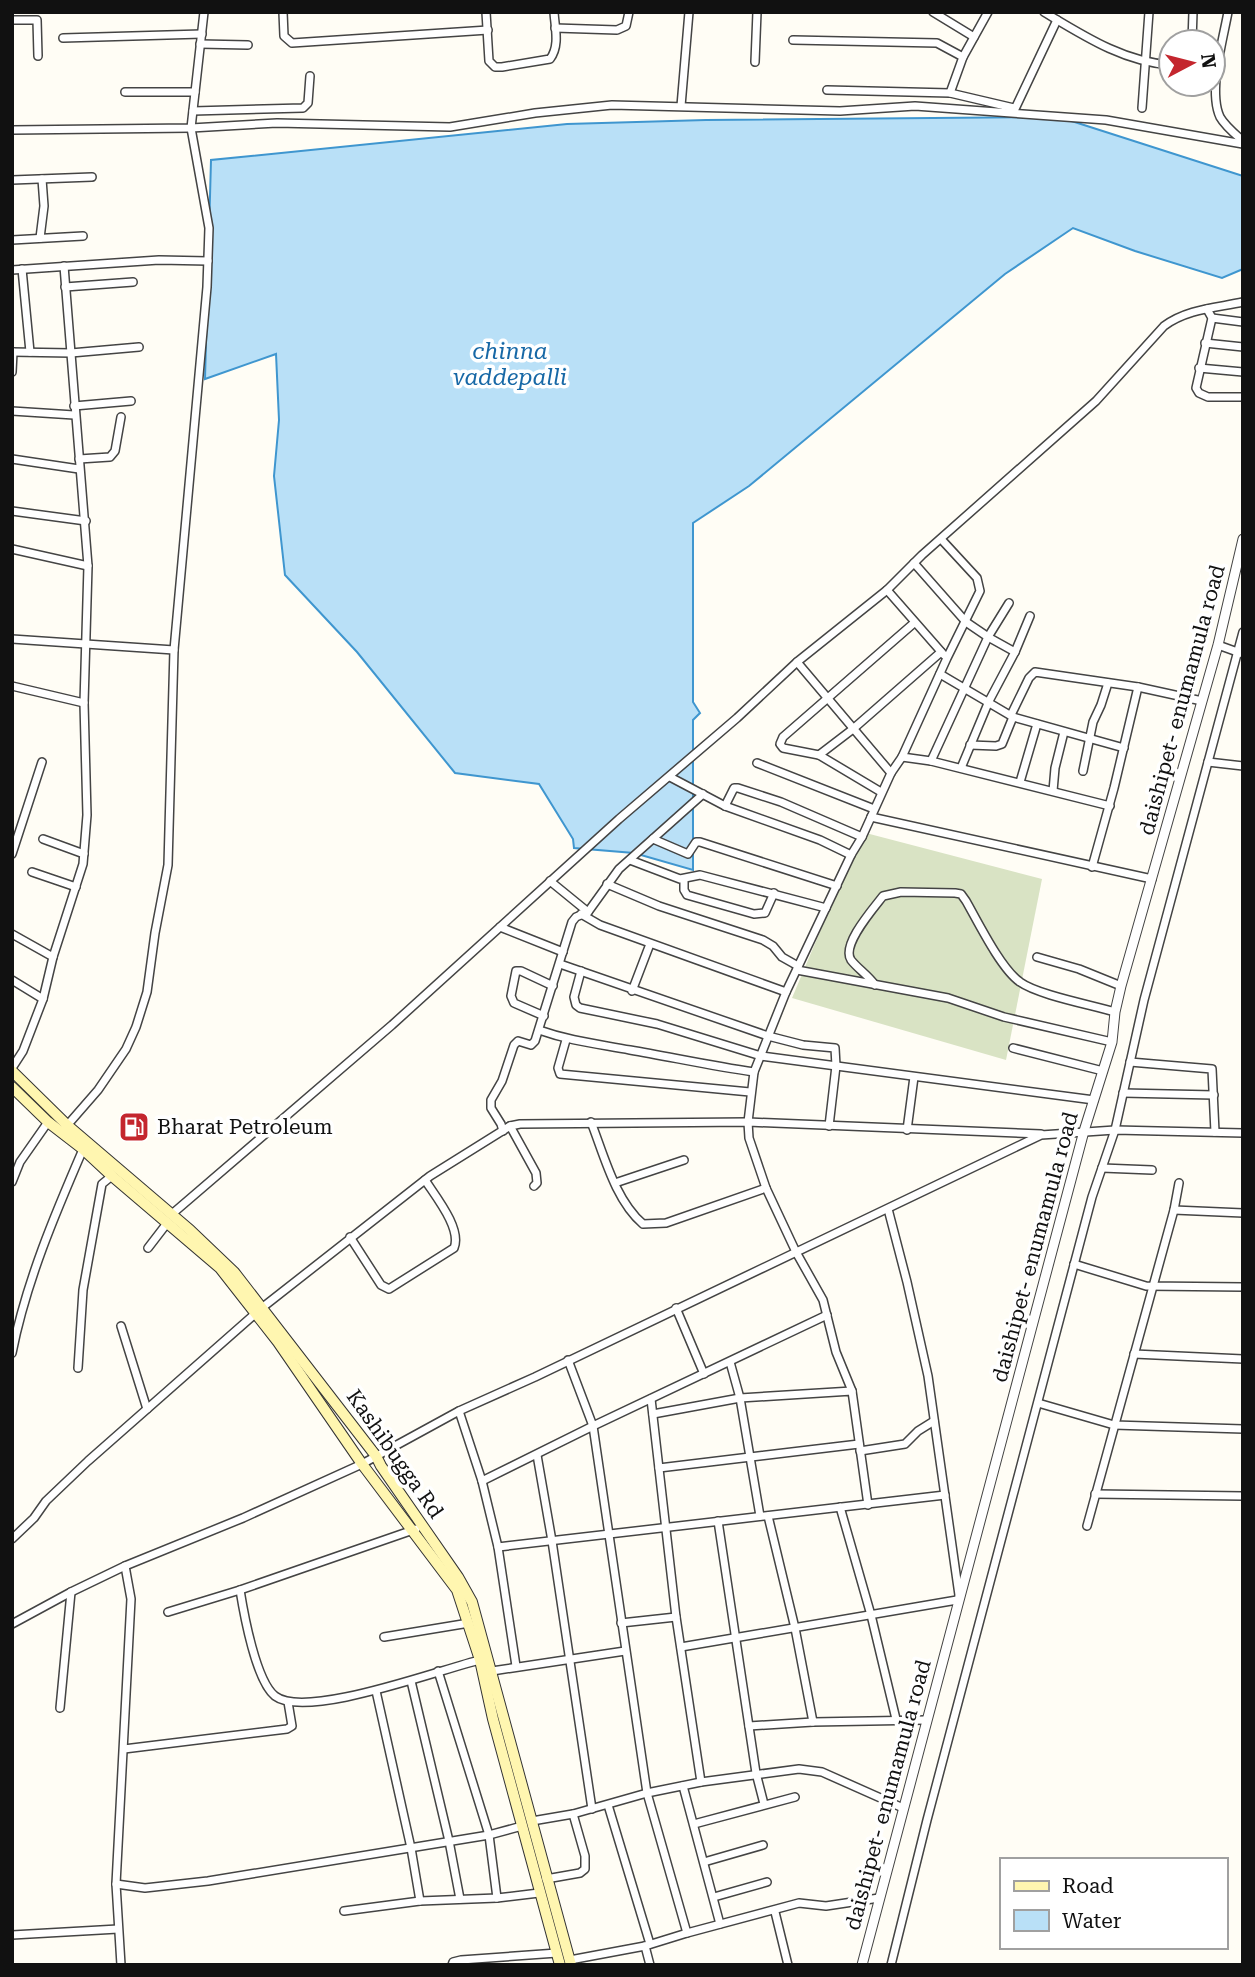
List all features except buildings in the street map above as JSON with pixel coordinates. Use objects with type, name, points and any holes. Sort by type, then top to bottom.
[{"type":"main road","name":"Kashibugga Rd","points":[[12,1070],[64,1129],[234,1272],[260,1310],[376,1456],[457,1590],[546,1879],[567,1963]]},
{"type":"main road","name":"Kashibugga Rd","points":[[12,1087],[48,1122],[64,1129]]},
{"type":"main road","name":"Kashibugga Rd","points":[[260,1310],[278,1342],[362,1464],[458,1577],[472,1602],[492,1671],[540,1893],[557,1952],[567,1963]]},
{"type":"street","points":[[64,1129],[98,1090],[126,1049],[136,1027],[147,992],[168,865],[174,650],[208,261],[209,228],[191,128],[204,12]]},
{"type":"street","points":[[282,12],[284,36],[292,43],[488,30]]},
{"type":"street","points":[[486,12],[489,61],[495,67],[550,60],[556,48],[554,12]]},
{"type":"street","points":[[555,28],[617,30],[626,26],[629,12]]},
{"type":"street","points":[[681,106],[689,12]]},
{"type":"street","points":[[755,62],[757,12]]},
{"type":"street","points":[[933,12],[974,37]]},
{"type":"street","points":[[950,93],[963,57],[988,12]]},
{"type":"street","points":[[1044,12],[1126,57],[1157,64]]},
{"type":"street","points":[[1142,108],[1149,12]]},
{"type":"street","points":[[12,20],[37,20],[38,56]]},
{"type":"street","points":[[1013,112],[1057,20]]},
{"type":"street","points":[[63,38],[202,34]]},
{"type":"street","points":[[793,40],[937,43],[963,57]]},
{"type":"street","points":[[200,44],[248,45]]},
{"type":"street","points":[[193,111],[303,108],[308,103],[310,76]]},
{"type":"street","points":[[827,90],[950,93],[1013,112]]},
{"type":"street","points":[[125,92],[195,92]]},
{"type":"street","points":[[1216,98],[1221,119],[1243,142]]},
{"type":"street","points":[[12,130],[191,128],[277,123],[450,127],[612,105],[840,111],[915,106],[1106,120],[1243,142]]},
{"type":"street","points":[[12,180],[92,177]]},
{"type":"street","points":[[40,239],[44,206],[42,179]]},
{"type":"street","points":[[12,240],[83,236]]},
{"type":"street","points":[[12,270],[159,260],[208,261]]},
{"type":"street","points":[[12,1070],[23,1051],[43,999],[85,854],[88,566],[64,266]]},
{"type":"street","points":[[22,269],[30,352]]},
{"type":"street","points":[[65,287],[133,282]]},
{"type":"street","points":[[148,1248],[170,1218],[392,1025],[619,818],[670,777],[797,662],[887,590],[1096,401],[1164,327],[1175,318],[1243,302]]},
{"type":"street","points":[[1207,309],[1212,318],[1196,388],[1199,393],[1208,397],[1243,397]]},
{"type":"street","points":[[1212,318],[1243,322]]},
{"type":"street","points":[[1205,343],[1243,347]]},
{"type":"street","points":[[12,372],[13,352],[71,353],[139,347]]},
{"type":"street","points":[[1199,368],[1243,372]]},
{"type":"street","points":[[12,411],[74,411],[131,401]]},
{"type":"street","points":[[79,459],[110,457],[115,451],[121,417]]},
{"type":"street","points":[[12,459],[79,469]]},
{"type":"street","points":[[12,511],[86,521]]},
{"type":"street","points":[[819,755],[944,655],[965,622],[978,597],[980,585],[977,578],[941,539]]},
{"type":"street","name":"daishipet- enumamula road","points":[[862,1965],[1084,1131],[1104,1072],[1121,986],[1218,645],[1243,539]]},
{"type":"street","points":[[12,549],[88,566]]},
{"type":"street","points":[[914,563],[965,622],[1015,652]]},
{"type":"street","points":[[887,590],[944,655]]},
{"type":"street","points":[[931,761],[988,637],[1009,603]]},
{"type":"street","points":[[961,768],[1030,615]]},
{"type":"street","points":[[881,792],[819,755],[783,748],[780,744],[783,737],[914,623]]},
{"type":"street","points":[[891,1965],[1074,1264],[1115,1130],[1147,988],[1240,654],[1243,632]]},
{"type":"street","points":[[12,639],[174,650]]},
{"type":"street","points":[[1218,645],[1240,654]]},
{"type":"street","points":[[868,1505],[852,1391],[836,1352],[817,1288],[796,1252],[766,1188],[749,1138],[750,1091],[754,1072],[786,992],[862,837],[881,792],[902,757],[940,674],[944,655]]},
{"type":"street","points":[[797,662],[891,773]]},
{"type":"street","points":[[970,745],[1002,744],[1029,678],[1035,672],[1138,687],[1202,701]]},
{"type":"street","points":[[940,674],[1012,716],[1124,748]]},
{"type":"street","points":[[1083,771],[1093,722],[1108,682]]},
{"type":"street","points":[[12,686],[85,703]]},
{"type":"street","points":[[1092,867],[1110,806],[1138,687]]},
{"type":"street","points":[[1020,782],[1037,724]]},
{"type":"street","points":[[1053,791],[1055,768],[1064,732]]},
{"type":"street","points":[[902,757],[961,768],[1110,806]]},
{"type":"street","points":[[12,854],[42,762]]},
{"type":"street","points":[[1208,762],[1243,766]]},
{"type":"street","points":[[757,763],[873,813],[1092,867],[1152,879]]},
{"type":"street","points":[[670,777],[725,806],[807,835],[851,855]]},
{"type":"street","points":[[725,806],[734,788],[738,788],[781,802],[862,837]]},
{"type":"street","points":[[503,1131],[491,1108],[491,1100],[502,1081],[514,1045],[518,1041],[526,1045],[534,1044],[572,922],[584,913],[619,869],[703,794]]},
{"type":"street","points":[[43,839],[85,854]]},
{"type":"street","points":[[653,839],[688,854],[696,842],[700,842],[837,886]]},
{"type":"street","points":[[630,860],[684,880],[700,875],[826,908]]},
{"type":"street","points":[[32,872],[76,887]]},
{"type":"street","points":[[684,880],[687,895],[754,914],[765,913],[774,894]]},
{"type":"street","points":[[550,881],[600,925],[786,992]]},
{"type":"street","points":[[607,884],[659,906],[763,940],[798,968],[948,998],[1004,1017],[1112,1042]]},
{"type":"street","points":[[875,985],[849,957],[849,949],[852,939],[883,896],[901,892],[955,893],[961,894],[966,901],[1000,958],[1017,980],[1031,988],[1115,1012]]},
{"type":"street","points":[[500,927],[563,952]]},
{"type":"street","points":[[12,934],[53,957]]},
{"type":"street","points":[[632,991],[650,944]]},
{"type":"street","points":[[1037,957],[1079,969],[1121,986]]},
{"type":"street","points":[[560,964],[768,1036],[803,1045],[832,1047],[836,1051],[836,1066],[829,1126]]},
{"type":"street","points":[[544,1016],[514,1003],[511,996],[516,971],[553,986]]},
{"type":"street","points":[[581,971],[574,997],[580,1008],[657,1024],[761,1056],[1094,1100]]},
{"type":"street","points":[[12,980],[43,999]]},
{"type":"street","points":[[539,1030],[566,1040],[754,1072]]},
{"type":"street","points":[[566,1040],[558,1068],[560,1074],[750,1091]]},
{"type":"street","points":[[1013,1048],[1104,1072]]},
{"type":"street","points":[[1130,1062],[1210,1068],[1213,1072],[1214,1132]]},
{"type":"street","points":[[907,1130],[914,1077]]},
{"type":"street","points":[[1123,1093],[1213,1095]]},
{"type":"street","points":[[12,1182],[16,1159],[48,1122]]},
{"type":"street","points":[[591,1122],[615,1183],[637,1218],[649,1225],[666,1223],[766,1188]]},
{"type":"street","points":[[12,1539],[34,1518],[46,1501],[260,1310],[425,1180],[510,1126],[528,1123],[748,1122],[1041,1135],[1115,1130],[1243,1133]]},
{"type":"street","points":[[510,1126],[536,1173],[537,1183],[534,1186]]},
{"type":"street","points":[[12,1624],[125,1566],[243,1518],[362,1464],[459,1411],[1041,1135]]},
{"type":"street","points":[[12,1353],[20,1312],[50,1229],[85,1145]]},
{"type":"street","points":[[615,1183],[684,1160]]},
{"type":"street","points":[[1102,1168],[1152,1170]]},
{"type":"street","points":[[78,1368],[85,1277],[102,1184],[116,1173]]},
{"type":"street","points":[[350,1237],[384,1289],[396,1286],[454,1248],[455,1230],[425,1180]]},
{"type":"street","points":[[1087,1526],[1174,1210],[1179,1183]]},
{"type":"street","points":[[681,1647],[871,1615],[958,1597],[928,1376],[887,1209]]},
{"type":"street","points":[[1174,1210],[1243,1213]]},
{"type":"street","points":[[1074,1264],[1132,1283],[1153,1286],[1243,1287]]},
{"type":"street","points":[[676,1308],[704,1374]]},
{"type":"street","points":[[482,1481],[827,1315]]},
{"type":"street","points":[[121,1326],[147,1409]]},
{"type":"street","points":[[1134,1354],[1243,1359]]},
{"type":"street","points":[[568,1360],[593,1426],[647,1793],[687,1933]]},
{"type":"street","points":[[730,1362],[740,1398],[750,1459],[794,1628],[813,1722]]},
{"type":"street","points":[[653,1414],[740,1398],[852,1391]]},
{"type":"street","points":[[651,1399],[676,1617],[701,1782]]},
{"type":"street","points":[[1038,1403],[1114,1425],[1243,1429]]},
{"type":"street","points":[[459,1411],[482,1481],[498,1547],[516,1666]]},
{"type":"street","points":[[659,1468],[905,1444],[934,1420]]},
{"type":"street","points":[[537,1455],[592,1809]]},
{"type":"street","points":[[1095,1494],[1243,1496]]},
{"type":"street","points":[[498,1547],[945,1495]]},
{"type":"street","points":[[840,1507],[871,1615],[896,1720]]},
{"type":"street","points":[[718,1521],[756,1773],[764,1804]]},
{"type":"street","points":[[168,1612],[418,1529]]},
{"type":"street","points":[[121,1965],[116,1884],[131,1599],[125,1566]]},
{"type":"street","points":[[240,1590],[249,1637],[261,1672],[273,1694],[288,1702],[326,1701],[376,1691],[480,1660]]},
{"type":"street","points":[[60,1708],[71,1592]]},
{"type":"street","points":[[621,1623],[676,1617]]},
{"type":"street","points":[[384,1637],[469,1623]]},
{"type":"street","points":[[492,1671],[625,1651]]},
{"type":"street","points":[[438,1671],[489,1835],[497,1898]]},
{"type":"street","points":[[411,1681],[460,1899]]},
{"type":"street","points":[[376,1691],[420,1901]]},
{"type":"street","points":[[124,1749],[287,1729],[292,1726],[293,1721],[288,1702]]},
{"type":"street","points":[[749,1727],[813,1722],[926,1720]]},
{"type":"street","points":[[116,1884],[145,1888],[208,1881],[489,1835],[647,1793],[756,1773],[815,1770],[903,1808]]},
{"type":"street","points":[[683,1786],[720,1924]]},
{"type":"street","points":[[694,1824],[794,1797]]},
{"type":"street","points":[[608,1805],[647,1945],[650,1965]]},
{"type":"street","points":[[546,1879],[580,1873],[585,1869],[585,1856],[573,1814]]},
{"type":"street","points":[[704,1862],[763,1845]]},
{"type":"street","points":[[714,1897],[767,1882]]},
{"type":"street","points":[[344,1911],[420,1901],[497,1898],[540,1893]]},
{"type":"street","points":[[567,1963],[647,1945],[805,1903],[825,1906],[879,1898]]},
{"type":"street","points":[[775,1912],[788,1965]]},
{"type":"street","points":[[12,1935],[118,1929]]},
{"type":"street","points":[[452,1965],[453,1962],[461,1960],[557,1952]]},
{"type":"green space","points":[[862,832],[1042,879],[1006,1060],[792,998]]},
{"type":"water","name":"chinna vaddepalli","points":[[1059,117],[1243,176],[1243,269],[1222,278],[1073,228],[1005,274],[749,486],[693,523],[693,702],[700,713],[693,720],[693,870],[634,853],[574,848],[573,839],[539,784],[455,773],[357,652],[285,575],[274,476],[279,420],[276,354],[205,379],[211,160],[567,124]]},
{"type":"place","name":"Bharat Petroleum","points":[[134,1127]]}]
